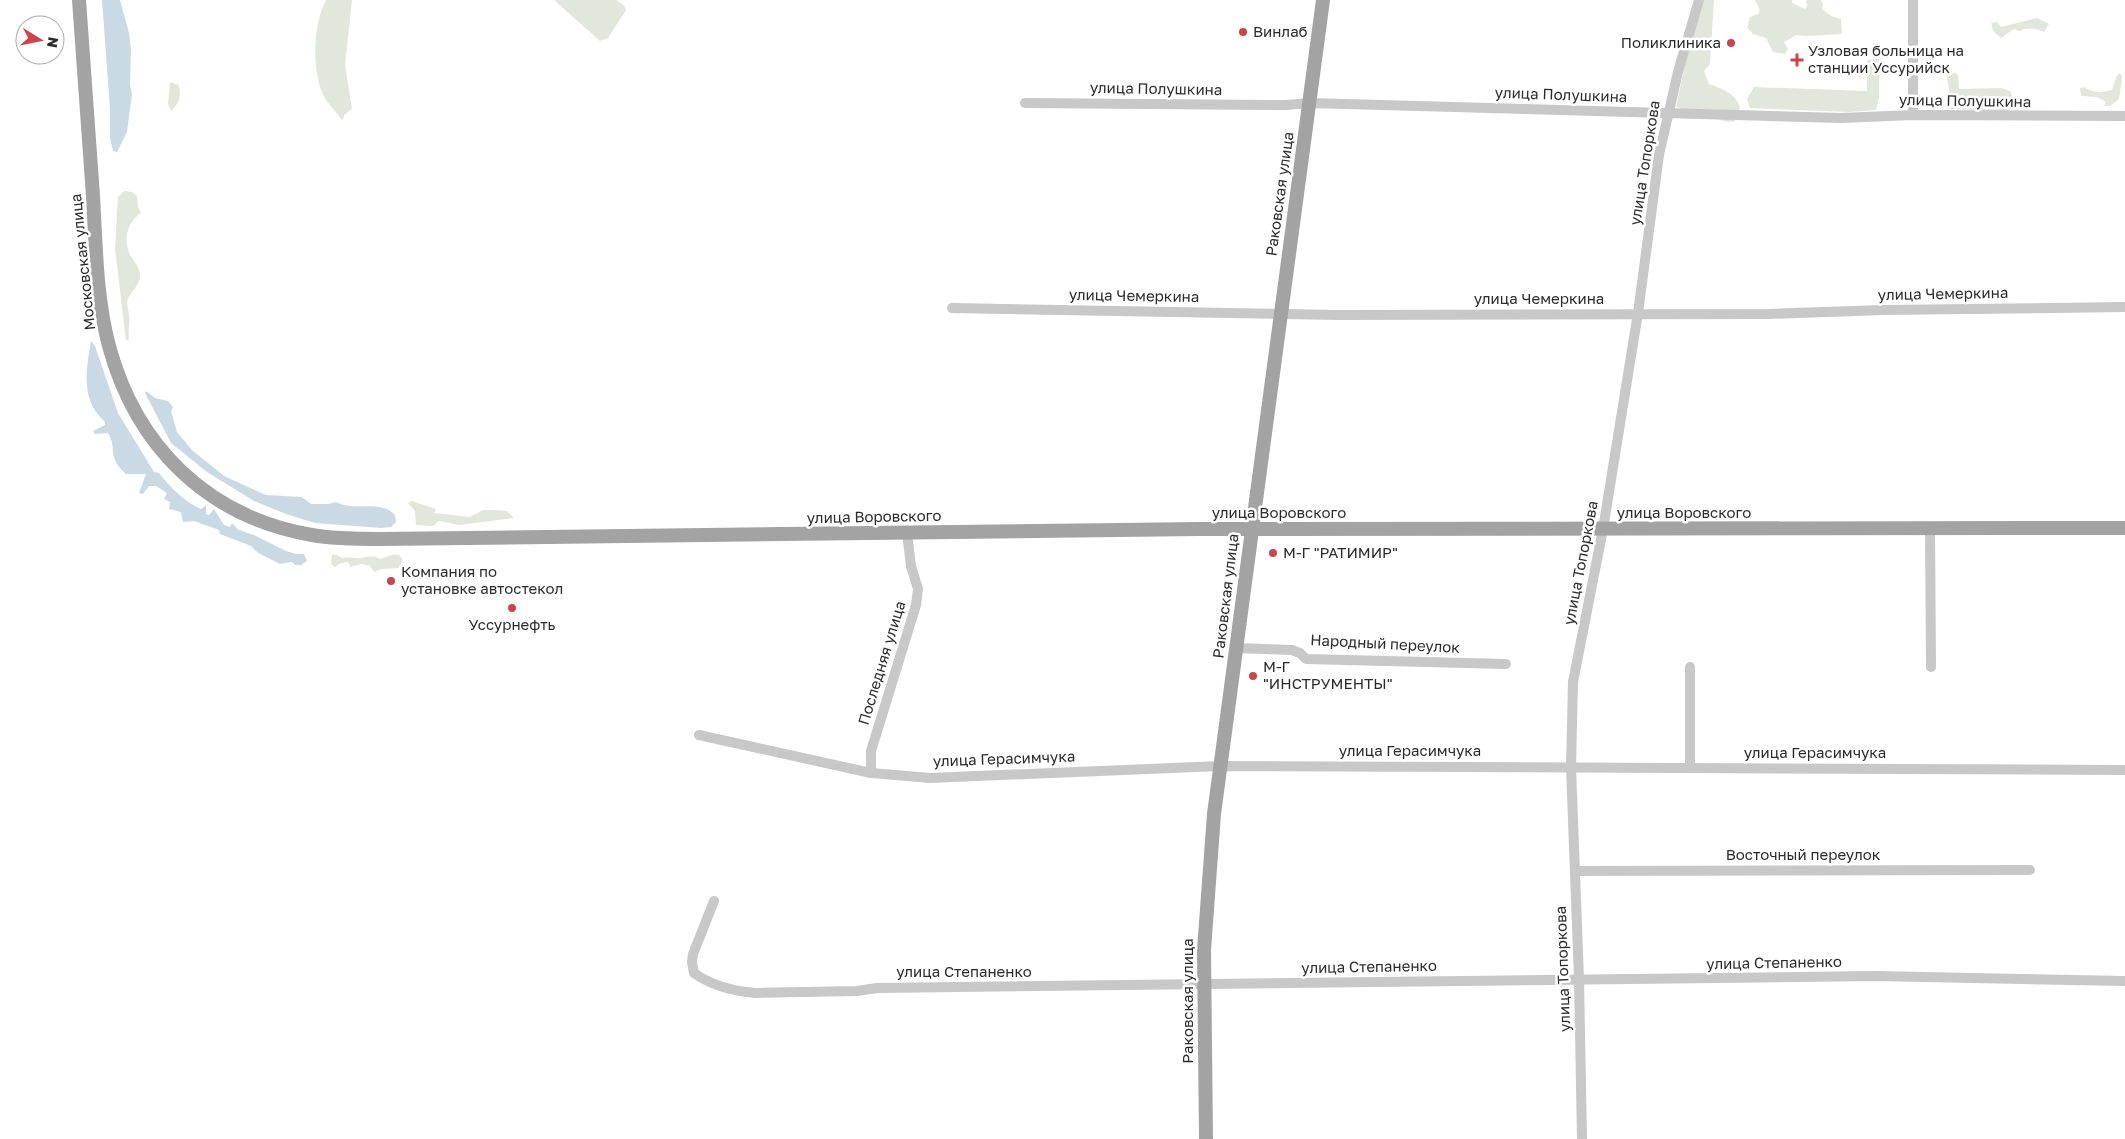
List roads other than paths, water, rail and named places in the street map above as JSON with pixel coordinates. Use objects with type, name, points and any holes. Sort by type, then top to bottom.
[{"type":"main road","name":"Московская улица","points":[[80,0],[101,303],[109,345],[118,373],[137,417],[168,459],[185,475],[234,508],[265,522],[288,530],[328,537],[433,539]]},
{"type":"main road","name":"Раковская улица","points":[[1206,1139],[1204,984],[1208,878],[1220,766],[1251,529],[1323,0]]},
{"type":"main road","name":"улица Воровского","points":[[433,539],[1251,529],[2125,528]]},
{"type":"street","name":"улица Топоркова","points":[[1582,1139],[1572,767],[1573,682],[1603,529],[1638,313],[1659,155],[1667,113],[1698,0]]},
{"type":"street","points":[[1913,0],[1913,114]]},
{"type":"street","name":"улица Полушкина","points":[[1025,103],[1286,105],[1309,103],[1841,118],[1913,114],[2125,116]]},
{"type":"street","name":"улица Чемеркина","points":[[952,308],[1339,315],[1767,314],[1884,310],[2125,307]]},
{"type":"street","points":[[1930,529],[1931,667]]},
{"type":"street","name":"Последняя улица","points":[[871,773],[871,751],[916,605],[918,589],[911,566],[907,533]]},
{"type":"street","name":"Народный переулок","points":[[1236,648],[1292,650],[1300,653],[1306,659],[1506,664]]},
{"type":"street","points":[[1690,667],[1690,767]]},
{"type":"street","name":"улица Герасимчука","points":[[699,735],[871,773],[930,778],[1220,766],[2125,770]]},
{"type":"street","name":"Восточный переулок","points":[[1576,871],[2030,870]]},
{"type":"street","name":"улица Степаненко","points":[[714,901],[695,948],[692,968],[694,973],[711,983],[742,992],[857,991],[876,988],[1875,976],[2125,981]]},
{"type":"water","points":[[102,0],[120,0],[129,33],[131,50],[130,85],[132,94],[127,132],[117,152],[113,151],[110,138],[110,109]]},
{"type":"water","points":[[91,341],[95,346],[118,413],[154,472],[159,473],[173,489],[189,502],[201,509],[206,505],[206,514],[209,515],[214,509],[224,525],[230,527],[232,523],[239,530],[254,535],[286,551],[304,554],[307,561],[301,565],[295,565],[292,562],[280,564],[258,553],[251,546],[220,534],[219,530],[194,521],[183,522],[181,512],[169,509],[170,502],[164,499],[167,493],[156,486],[149,486],[143,494],[139,493],[146,474],[126,474],[114,458],[111,439],[108,433],[95,434],[93,431],[105,425],[105,422],[97,413],[88,394],[87,374]]},
{"type":"water","points":[[146,391],[155,398],[168,401],[173,407],[171,411],[177,432],[192,450],[224,476],[266,495],[302,497],[311,504],[336,502],[343,505],[382,508],[389,510],[395,515],[396,522],[391,527],[381,528],[315,523],[254,501],[207,472],[171,443],[145,393]]},
{"type":"place","name":"Винлаб","points":[[1243,32]]},
{"type":"place","name":"Поликлиника","points":[[1731,43]]},
{"type":"place","name":"Узловая больница на станции Уссурийск","points":[[1797,60]]},
{"type":"place","name":"М-Г \"РАТИМИР\"","points":[[1273,553]]},
{"type":"place","name":"Компания по установке автостекол","points":[[391,581]]},
{"type":"place","name":"Уссурнефть","points":[[512,608]]},
{"type":"place","name":"М-Г \"ИНСТРУМЕНТЫ\"","points":[[1253,676]]}]
